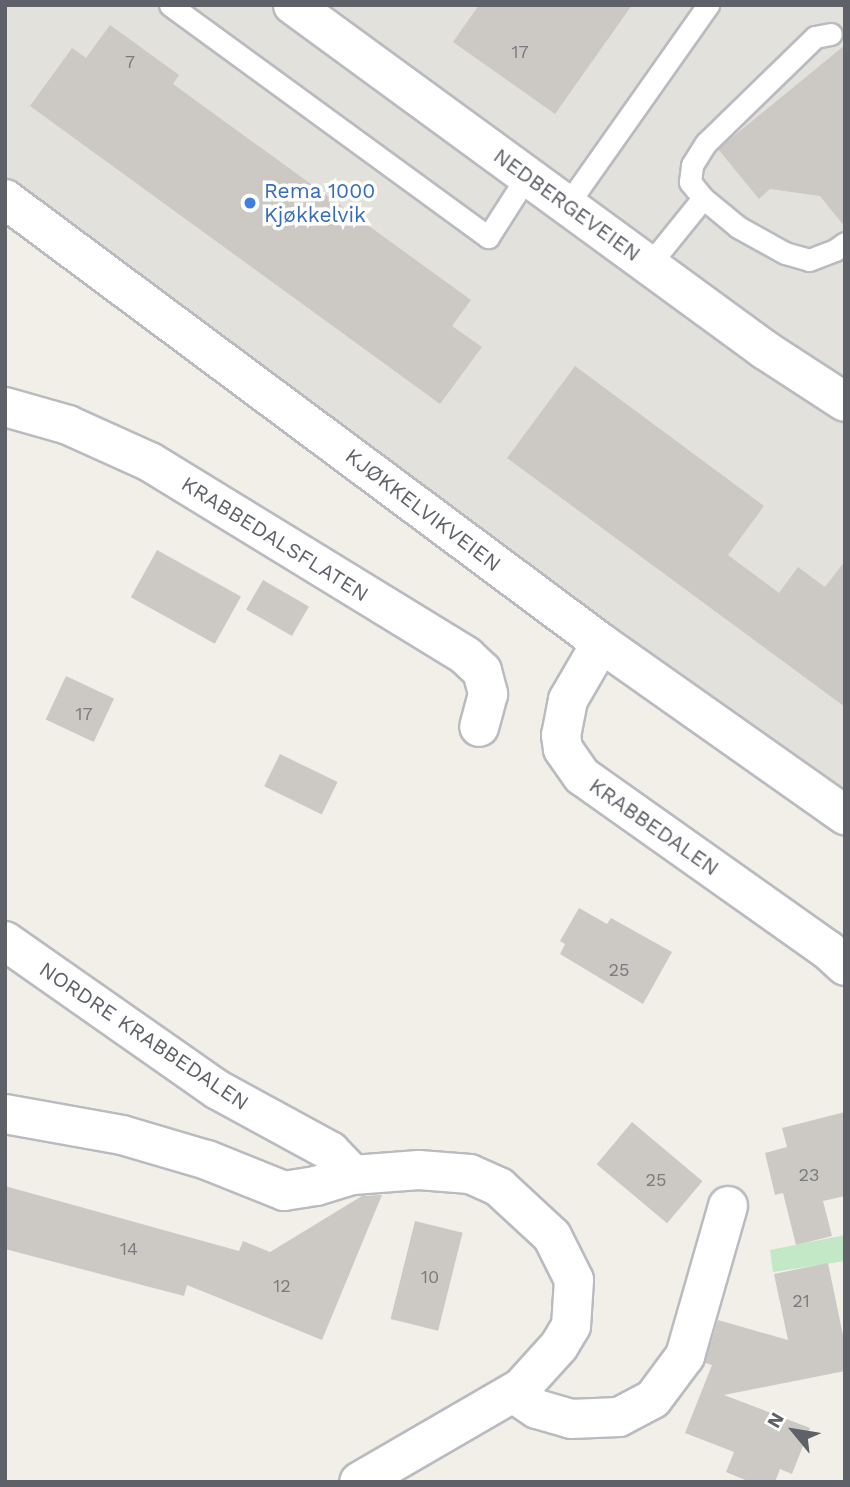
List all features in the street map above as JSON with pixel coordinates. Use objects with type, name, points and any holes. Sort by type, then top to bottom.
[{"type":"street","name":"NEDBERGEVEIEN","points":[[293,5],[765,349],[845,402]]},
{"type":"street","name":"KJØKKELVIKVEIEN","points":[[5,199],[601,643],[845,815]]},
{"type":"street","name":"KRABBEDALSFLATEN","points":[[5,407],[68,425],[150,462],[466,656],[482,671],[488,694],[479,727]]},
{"type":"street","name":"KRABBEDALEN","points":[[601,643],[568,699],[561,735],[563,748],[582,776],[828,950],[845,966]]},
{"type":"street","name":"NORDRE KRABBEDALEN","points":[[5,941],[218,1090],[330,1151],[353,1175]]},
{"type":"street","points":[[5,1114],[122,1135],[207,1160],[284,1191],[316,1186],[353,1175],[419,1170],[470,1174],[499,1187],[552,1236],[574,1280],[571,1326],[559,1346],[521,1388],[359,1482]]},
{"type":"street","points":[[513,1393],[537,1409],[570,1419],[619,1418],[653,1399],[685,1356],[728,1206]]},
{"type":"lane","points":[[170,5],[193,12],[488,237],[527,176]]},
{"type":"lane","points":[[567,205],[708,5]]},
{"type":"lane","points":[[831,34],[815,37],[706,142],[692,165],[690,182],[703,198],[738,227],[785,253],[809,260],[845,243]]},
{"type":"lane","points":[[649,265],[703,198]]},
{"type":"shaded area","points":[[5,5],[845,5],[845,808],[601,643],[530,566],[116,255],[5,182]]},
{"type":"green space","points":[[845,1235],[845,1261],[773,1272],[770,1250]]},
{"type":"building","points":[[479,5],[632,5],[555,114],[453,42]]},
{"type":"building","name":"Rema 1000 Kjøkkelvik","points":[[110,25],[179,75],[173,84],[471,300],[452,326],[482,347],[440,404],[30,106],[72,48],[86,58]]},
{"type":"building","points":[[845,45],[845,227],[820,196],[770,189],[759,199],[718,149]]},
{"type":"building","points":[[575,366],[764,506],[728,555],[779,593],[798,567],[825,587],[845,561],[845,707],[507,458]]},
{"type":"building","points":[[157,550],[241,597],[215,644],[131,597]]},
{"type":"building","points":[[263,580],[309,606],[292,636],[246,609]]},
{"type":"building","points":[[66,676],[114,698],[94,742],[46,720]]},
{"type":"building","points":[[280,754],[338,782],[322,814],[264,786]]},
{"type":"building","points":[[579,908],[607,924],[611,918],[672,952],[643,1004],[560,954],[565,944],[560,941]]},
{"type":"building","points":[[845,1112],[845,1196],[823,1201],[832,1236],[796,1245],[783,1193],[775,1195],[765,1153],[787,1147],[782,1128]]},
{"type":"building","points":[[632,1122],[702,1181],[667,1223],[597,1164]]},
{"type":"building","points":[[5,1186],[239,1251],[243,1241],[270,1252],[362,1196],[382,1195],[322,1340],[187,1285],[184,1296],[5,1249]]},
{"type":"building","points":[[415,1221],[463,1233],[438,1331],[391,1319]]},
{"type":"building","points":[[828,1263],[845,1345],[845,1371],[724,1395],[810,1428],[792,1474],[780,1469],[775,1482],[750,1482],[726,1472],[734,1452],[685,1433],[712,1365],[705,1363],[718,1320],[788,1340],[774,1274]]},
{"type":"place","name":"Rema 1000 Kjøkkelvik","points":[[250,203]]}]
